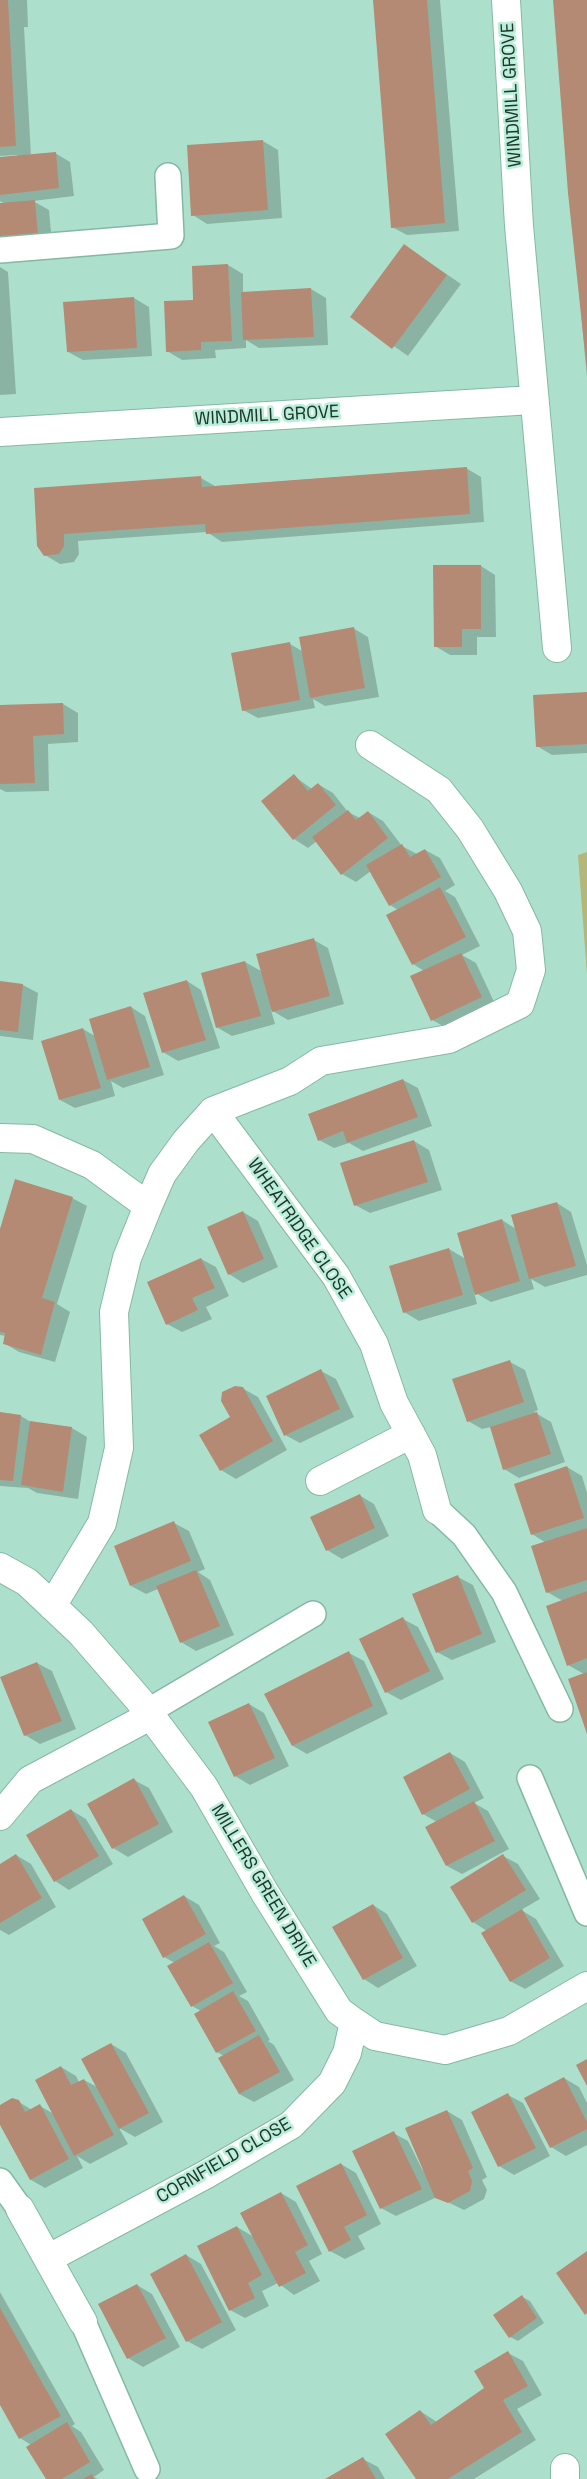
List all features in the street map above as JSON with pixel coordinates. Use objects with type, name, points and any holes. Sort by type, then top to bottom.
[{"type":"street","name":"WINDMILL GROVE","points":[[506,0],[519,226],[533,400],[557,648]]},
{"type":"street","name":"WINDMILL GROVE","points":[[0,432],[533,400]]},
{"type":"street","points":[[52,1606],[102,1524],[118,1448],[114,1312],[128,1258],[148,1206],[162,1174],[186,1141],[214,1112],[290,1081],[321,1062],[449,1039],[520,1004],[531,970],[526,931],[508,891],[470,828],[439,790],[370,745]]},
{"type":"street","name":"WHEATRIDGE CLOSE","points":[[214,1112],[336,1276],[374,1344],[394,1402],[422,1455],[437,1510]]},
{"type":"street","points":[[0,1138],[33,1139],[92,1165],[148,1206]]},
{"type":"street","points":[[320,1481],[411,1434]]},
{"type":"street","name":"MILLERS GREEN DRIVE","points":[[0,1567],[26,1582],[81,1633],[149,1714],[204,1787],[265,1893],[339,2011],[354,2022],[375,2036],[446,2050],[509,2031],[587,1986]]},
{"type":"street","points":[[0,1816],[30,1780],[149,1714]]},
{"type":"street","name":"CORNFIELD CLOSE","points":[[49,2258],[205,2175],[291,2124],[332,2083],[346,2052],[354,2022]]},
{"type":"street","points":[[20,2209],[84,2322]]},
{"type":"lane","points":[[0,250],[172,236],[168,176]]},
{"type":"lane","points":[[437,1510],[464,1535],[504,1592],[560,1709]]},
{"type":"lane","points":[[149,1714],[313,1614]]},
{"type":"lane","points":[[530,1778],[587,1913]]},
{"type":"lane","points":[[0,2181],[20,2209]]},
{"type":"lane","points":[[84,2322],[146,2469]]},
{"type":"green space","points":[[587,852],[587,975],[578,855]]},
{"type":"building","points":[[0,0],[8,0],[16,146],[0,147]]},
{"type":"building","points":[[373,0],[427,0],[445,223],[391,228]]},
{"type":"building","points":[[553,0],[587,0],[587,371],[568,193]]},
{"type":"building","points":[[263,140],[268,210],[191,216],[187,145]]},
{"type":"building","points":[[56,152],[59,188],[0,195],[0,157]]},
{"type":"building","points":[[35,200],[38,236],[0,239],[0,203]]},
{"type":"building","points":[[404,244],[447,275],[392,349],[350,317]]},
{"type":"building","points":[[228,264],[232,341],[201,342],[201,350],[166,352],[164,301],[193,300],[192,266]]},
{"type":"building","points":[[311,288],[314,337],[243,340],[241,292]]},
{"type":"building","points":[[134,297],[137,348],[67,352],[63,302]]},
{"type":"building","points":[[467,467],[470,514],[206,534],[205,524],[64,534],[64,546],[59,554],[44,556],[37,546],[34,488],[201,476],[202,487]]},
{"type":"building","points":[[433,565],[481,565],[481,629],[462,629],[462,647],[434,647]]},
{"type":"building","points":[[354,627],[365,688],[310,698],[299,637]]},
{"type":"building","points":[[290,642],[300,700],[242,711],[231,653]]},
{"type":"building","points":[[587,692],[587,744],[536,747],[533,695]]},
{"type":"building","points":[[63,703],[64,734],[33,736],[35,783],[0,784],[0,705]]},
{"type":"building","points":[[294,774],[308,791],[318,783],[336,805],[293,840],[261,801]]},
{"type":"building","points":[[348,810],[356,820],[368,811],[388,838],[341,875],[312,837]]},
{"type":"building","points":[[402,844],[410,857],[425,849],[441,877],[389,906],[366,865]]},
{"type":"building","points":[[440,887],[466,937],[412,965],[386,915]]},
{"type":"building","points":[[314,938],[330,996],[272,1012],[256,954]]},
{"type":"building","points":[[461,953],[482,997],[431,1021],[410,976]]},
{"type":"building","points":[[245,961],[261,1016],[216,1028],[201,973]]},
{"type":"building","points":[[187,980],[206,1040],[162,1053],[143,993]]},
{"type":"building","points":[[0,981],[23,984],[18,1032],[0,1030]]},
{"type":"building","points":[[131,1006],[150,1067],[107,1080],[89,1019]]},
{"type":"building","points":[[83,1028],[101,1088],[59,1100],[41,1041]]},
{"type":"building","points":[[403,1079],[418,1117],[347,1143],[343,1131],[318,1141],[308,1114]]},
{"type":"building","points":[[414,1140],[428,1182],[354,1206],[340,1163]]},
{"type":"building","points":[[15,1179],[73,1197],[42,1298],[55,1302],[41,1355],[3,1344],[5,1333],[0,1332],[0,1229]]},
{"type":"building","points":[[557,1202],[576,1266],[529,1279],[511,1215]]},
{"type":"building","points":[[243,1211],[264,1259],[228,1275],[207,1227]]},
{"type":"building","points":[[502,1219],[520,1281],[475,1295],[457,1233]]},
{"type":"building","points":[[449,1248],[463,1295],[403,1313],[389,1266]]},
{"type":"building","points":[[201,1258],[215,1288],[192,1298],[198,1310],[166,1325],[147,1282]]},
{"type":"building","points":[[510,1360],[524,1402],[467,1422],[452,1379]]},
{"type":"building","points":[[321,1369],[340,1409],[284,1436],[266,1396]]},
{"type":"building","points":[[235,1386],[243,1387],[273,1441],[220,1471],[199,1435],[230,1417],[221,1401],[222,1392]]},
{"type":"building","points":[[0,1412],[21,1415],[13,1481],[0,1480]]},
{"type":"building","points":[[537,1412],[551,1454],[503,1470],[490,1427]]},
{"type":"building","points":[[30,1421],[72,1427],[63,1492],[21,1485]]},
{"type":"building","points":[[567,1466],[584,1518],[531,1535],[514,1484]]},
{"type":"building","points":[[360,1494],[375,1528],[326,1551],[310,1517]]},
{"type":"building","points":[[174,1521],[191,1561],[130,1586],[114,1546]]},
{"type":"building","points":[[587,1528],[587,1580],[546,1593],[531,1546]]},
{"type":"building","points":[[196,1570],[220,1626],[180,1643],[156,1586]]},
{"type":"building","points":[[458,1575],[482,1634],[436,1653],[412,1594]]},
{"type":"building","points":[[587,1591],[587,1658],[567,1666],[546,1606]]},
{"type":"building","points":[[403,1617],[430,1671],[385,1693],[359,1639]]},
{"type":"building","points":[[349,1651],[373,1706],[292,1746],[264,1694]]},
{"type":"building","points":[[37,1662],[62,1721],[24,1736],[0,1677]]},
{"type":"building","points":[[587,1672],[587,1734],[568,1679]]},
{"type":"building","points":[[249,1703],[275,1758],[234,1777],[208,1722]]},
{"type":"building","points":[[450,1752],[470,1789],[422,1815],[403,1777]]},
{"type":"building","points":[[134,1778],[159,1824],[112,1849],[87,1804]]},
{"type":"building","points":[[474,1801],[495,1841],[446,1866],[425,1827]]},
{"type":"building","points":[[71,1809],[99,1856],[54,1882],[26,1835]]},
{"type":"building","points":[[16,1854],[42,1898],[0,1923],[0,1864]]},
{"type":"building","points":[[503,1854],[526,1890],[472,1923],[450,1887]]},
{"type":"building","points":[[184,1895],[206,1934],[163,1958],[142,1919]]},
{"type":"building","points":[[373,1904],[403,1958],[363,1980],[332,1927]]},
{"type":"building","points":[[522,1909],[550,1958],[510,1982],[481,1933]]},
{"type":"building","points":[[209,1942],[233,1983],[191,2007],[167,1966]]},
{"type":"building","points":[[233,1991],[256,2031],[216,2053],[194,2014]]},
{"type":"building","points":[[259,2035],[280,2072],[239,2094],[218,2058]]},
{"type":"building","points":[[111,2043],[149,2113],[119,2129],[81,2059]]},
{"type":"building","points":[[587,2059],[587,2086],[576,2065]]},
{"type":"building","points":[[61,2066],[71,2085],[84,2079],[114,2135],[74,2156],[35,2080]]},
{"type":"building","points":[[564,2077],[587,2122],[587,2129],[550,2148],[524,2098]]},
{"type":"building","points":[[508,2093],[536,2148],[498,2167],[471,2112]]},
{"type":"building","points":[[12,2098],[19,2100],[25,2112],[40,2104],[69,2159],[30,2180],[0,2125],[0,2105]]},
{"type":"building","points":[[447,2110],[473,2168],[468,2171],[472,2181],[470,2191],[448,2203],[435,2198],[405,2128]]},
{"type":"building","points":[[394,2131],[422,2189],[380,2209],[352,2151]]},
{"type":"building","points":[[341,2163],[367,2215],[344,2227],[351,2240],[329,2252],[296,2186]]},
{"type":"building","points":[[281,2192],[308,2245],[295,2252],[306,2273],[279,2287],[240,2213]]},
{"type":"building","points":[[237,2226],[262,2275],[248,2283],[255,2298],[229,2311],[197,2246]]},
{"type":"building","points":[[587,2251],[587,2313],[585,2315],[556,2273]]},
{"type":"building","points":[[186,2254],[222,2322],[186,2342],[150,2274]]},
{"type":"building","points":[[137,2284],[166,2338],[127,2359],[98,2304]]},
{"type":"building","points":[[522,2295],[537,2318],[509,2338],[493,2315]]},
{"type":"building","points":[[0,2308],[61,2416],[19,2439],[0,2405]]},
{"type":"building","points":[[508,2351],[528,2386],[503,2400],[522,2432],[448,2479],[416,2479],[385,2434],[420,2410],[431,2425],[484,2388],[474,2371]]},
{"type":"building","points":[[67,2422],[90,2462],[62,2479],[46,2479],[26,2447]]},
{"type":"building","points":[[363,2457],[376,2479],[325,2479]]},
{"type":"building","points":[[92,2474],[94,2479],[83,2479]]}]
